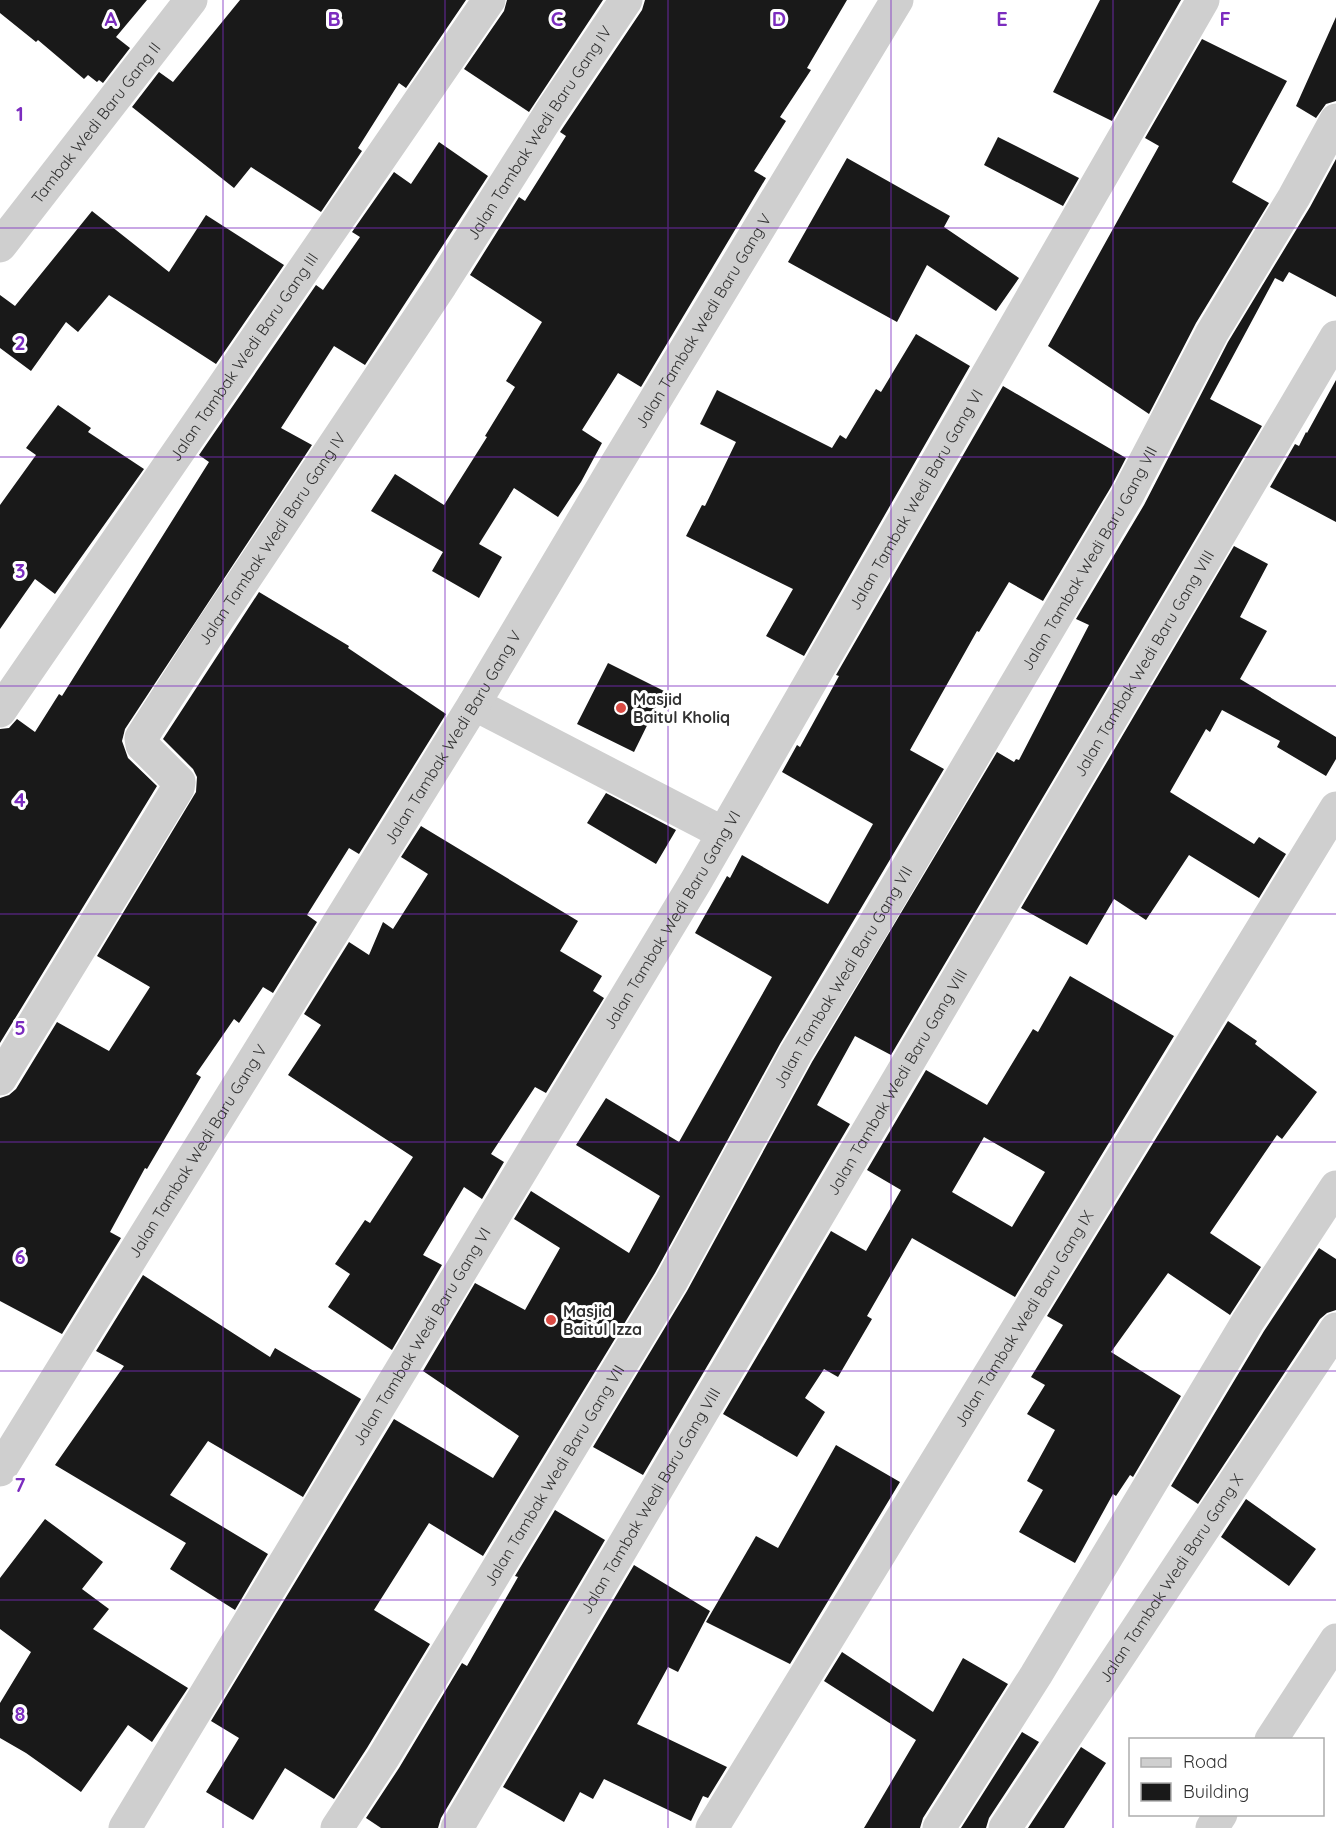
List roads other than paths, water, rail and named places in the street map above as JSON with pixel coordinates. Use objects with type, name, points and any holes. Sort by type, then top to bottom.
[{"type":"street","name":"Tambak Wedi Baru Gang II","points":[[0,246],[191,0]]},
{"type":"street","name":"Jalan Tambak Wedi Baru Gang III","points":[[0,711],[489,0]]},
{"type":"street","name":"Jalan Tambak Wedi Baru Gang IV","points":[[0,1079],[178,788],[180,782],[142,745],[141,738],[441,285],[550,113],[626,0]]},
{"type":"street","name":"Jalan Tambak Wedi Baru Gang V","points":[[0,1470],[474,704],[897,0]]},
{"type":"street","name":"Jalan Tambak Wedi Baru Gang VI","points":[[125,1828],[690,891],[1203,0]]},
{"type":"street","name":"Jalan Tambak Wedi Baru Gang VII","points":[[337,1828],[383,1758],[671,1282],[796,1053],[1127,496],[1212,333],[1294,197],[1336,120]]},
{"type":"street","name":"Jalan Tambak Wedi Baru Gang VIII","points":[[457,1828],[1336,337]]},
{"type":"street","points":[[474,704],[723,833]]},
{"type":"street","name":"Jalan Tambak Wedi Baru Gang IX","points":[[712,1828],[1336,808]]},
{"type":"street","points":[[939,1828],[1036,1675],[1248,1321],[1336,1187]]},
{"type":"street","name":"Jalan Tambak Wedi Baru Gang X","points":[[1005,1828],[1336,1329]]},
{"type":"street","points":[[1272,1738],[1336,1640]]},
{"type":"place","name":"Masjid Baitul Kholiq","points":[[621,708]]},
{"type":"place","name":"Masjid Baitul Izza","points":[[551,1320]]}]
